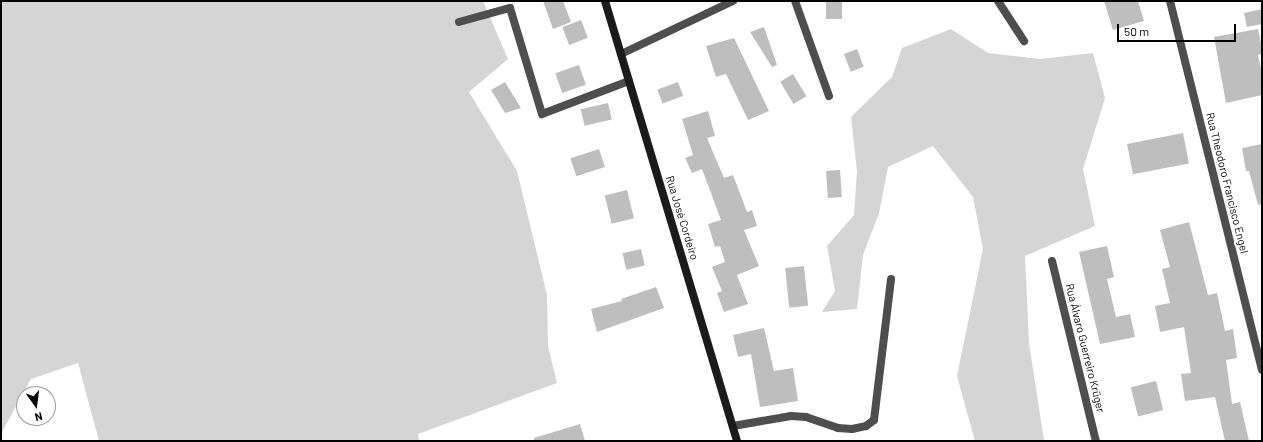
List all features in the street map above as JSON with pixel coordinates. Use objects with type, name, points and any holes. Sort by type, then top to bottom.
[{"type":"street","name":"Rua José Cordeiro","points":[[605,1],[737,441]]},
{"type":"street","points":[[621,54],[733,1]]},
{"type":"street","points":[[796,1],[829,96]]},
{"type":"street","points":[[998,1],[1024,41]]},
{"type":"street","name":"Rua Theodoro Francisco Engel","points":[[1170,1],[1262,370]]},
{"type":"street","points":[[459,22],[510,8],[542,114],[629,81]]},
{"type":"street","name":"Rua Álvaro Guerreiro Krüger","points":[[1052,261],[1096,441]]},
{"type":"street","points":[[733,426],[792,416],[806,417],[838,428],[852,429],[866,426],[874,420],[891,279]]},
{"type":"shaded area","points":[[1,1],[483,1],[508,59],[469,92],[517,171],[547,295],[548,346],[557,383],[418,434],[419,441],[99,441],[78,363],[31,379],[27,386],[16,386],[16,406],[1,434]]},
{"type":"shaded area","points":[[951,29],[988,53],[1040,59],[1093,53],[1105,98],[1083,169],[1095,226],[1025,256],[1029,343],[1044,441],[975,441],[957,376],[983,249],[973,197],[933,146],[888,167],[879,213],[863,255],[857,309],[822,312],[835,291],[827,246],[854,215],[857,171],[851,117],[892,77],[902,48]]},
{"type":"building","points":[[543,1],[563,1],[571,22],[553,29]]},
{"type":"building","points":[[826,1],[842,1],[842,19],[826,19]]},
{"type":"building","points":[[1104,1],[1138,1],[1144,21],[1113,30]]},
{"type":"building","points":[[1262,9],[1262,24],[1247,27],[1244,13]]},
{"type":"building","points":[[581,20],[588,38],[569,45],[562,27]]},
{"type":"building","points":[[764,27],[777,65],[772,67],[750,32]]},
{"type":"building","points":[[1258,29],[1262,47],[1262,54],[1258,55],[1262,73],[1262,95],[1226,103],[1214,37]]},
{"type":"building","points":[[734,38],[769,111],[748,120],[726,74],[716,77],[706,46]]},
{"type":"building","points":[[857,49],[864,67],[851,72],[844,54]]},
{"type":"building","points":[[579,65],[586,85],[562,93],[555,73]]},
{"type":"building","points":[[793,74],[806,96],[794,104],[780,82]]},
{"type":"building","points":[[505,82],[521,108],[505,113],[491,90]]},
{"type":"building","points":[[678,82],[683,96],[662,104],[657,90]]},
{"type":"building","points":[[608,103],[612,120],[585,126],[581,109]]},
{"type":"building","points":[[708,111],[715,136],[707,138],[724,178],[733,175],[747,212],[752,210],[757,226],[744,230],[759,266],[737,275],[748,304],[724,312],[717,293],[722,291],[712,267],[725,262],[720,246],[715,247],[708,224],[721,220],[702,169],[692,173],[685,158],[693,155],[682,119]]},
{"type":"building","points":[[1183,133],[1189,163],[1133,174],[1127,144]]},
{"type":"building","points":[[1262,144],[1262,204],[1258,205],[1249,171],[1246,171],[1242,148]]},
{"type":"building","points":[[599,149],[605,167],[576,176],[570,158]]},
{"type":"building","points":[[840,170],[842,197],[828,198],[826,171]]},
{"type":"building","points":[[627,190],[634,218],[612,224],[605,196]]},
{"type":"building","points":[[1189,222],[1208,295],[1217,293],[1225,331],[1233,329],[1237,358],[1226,360],[1232,404],[1240,402],[1249,441],[1225,441],[1215,397],[1185,401],[1181,374],[1191,373],[1184,327],[1160,332],[1155,306],[1170,303],[1162,269],[1170,267],[1160,230]]},
{"type":"building","points":[[1107,246],[1114,277],[1107,279],[1116,317],[1130,314],[1135,337],[1100,344],[1079,252]]},
{"type":"building","points":[[641,249],[645,266],[626,270],[622,253]]},
{"type":"building","points":[[804,266],[808,306],[789,308],[785,268]]},
{"type":"building","points":[[656,287],[664,308],[597,332],[591,309],[622,301],[621,299]]},
{"type":"building","points":[[764,328],[774,371],[793,368],[798,401],[760,407],[751,354],[738,357],[733,335]]},
{"type":"building","points":[[1156,381],[1163,410],[1138,416],[1131,387]]},
{"type":"building","points":[[580,424],[585,441],[534,441],[534,438]]}]
